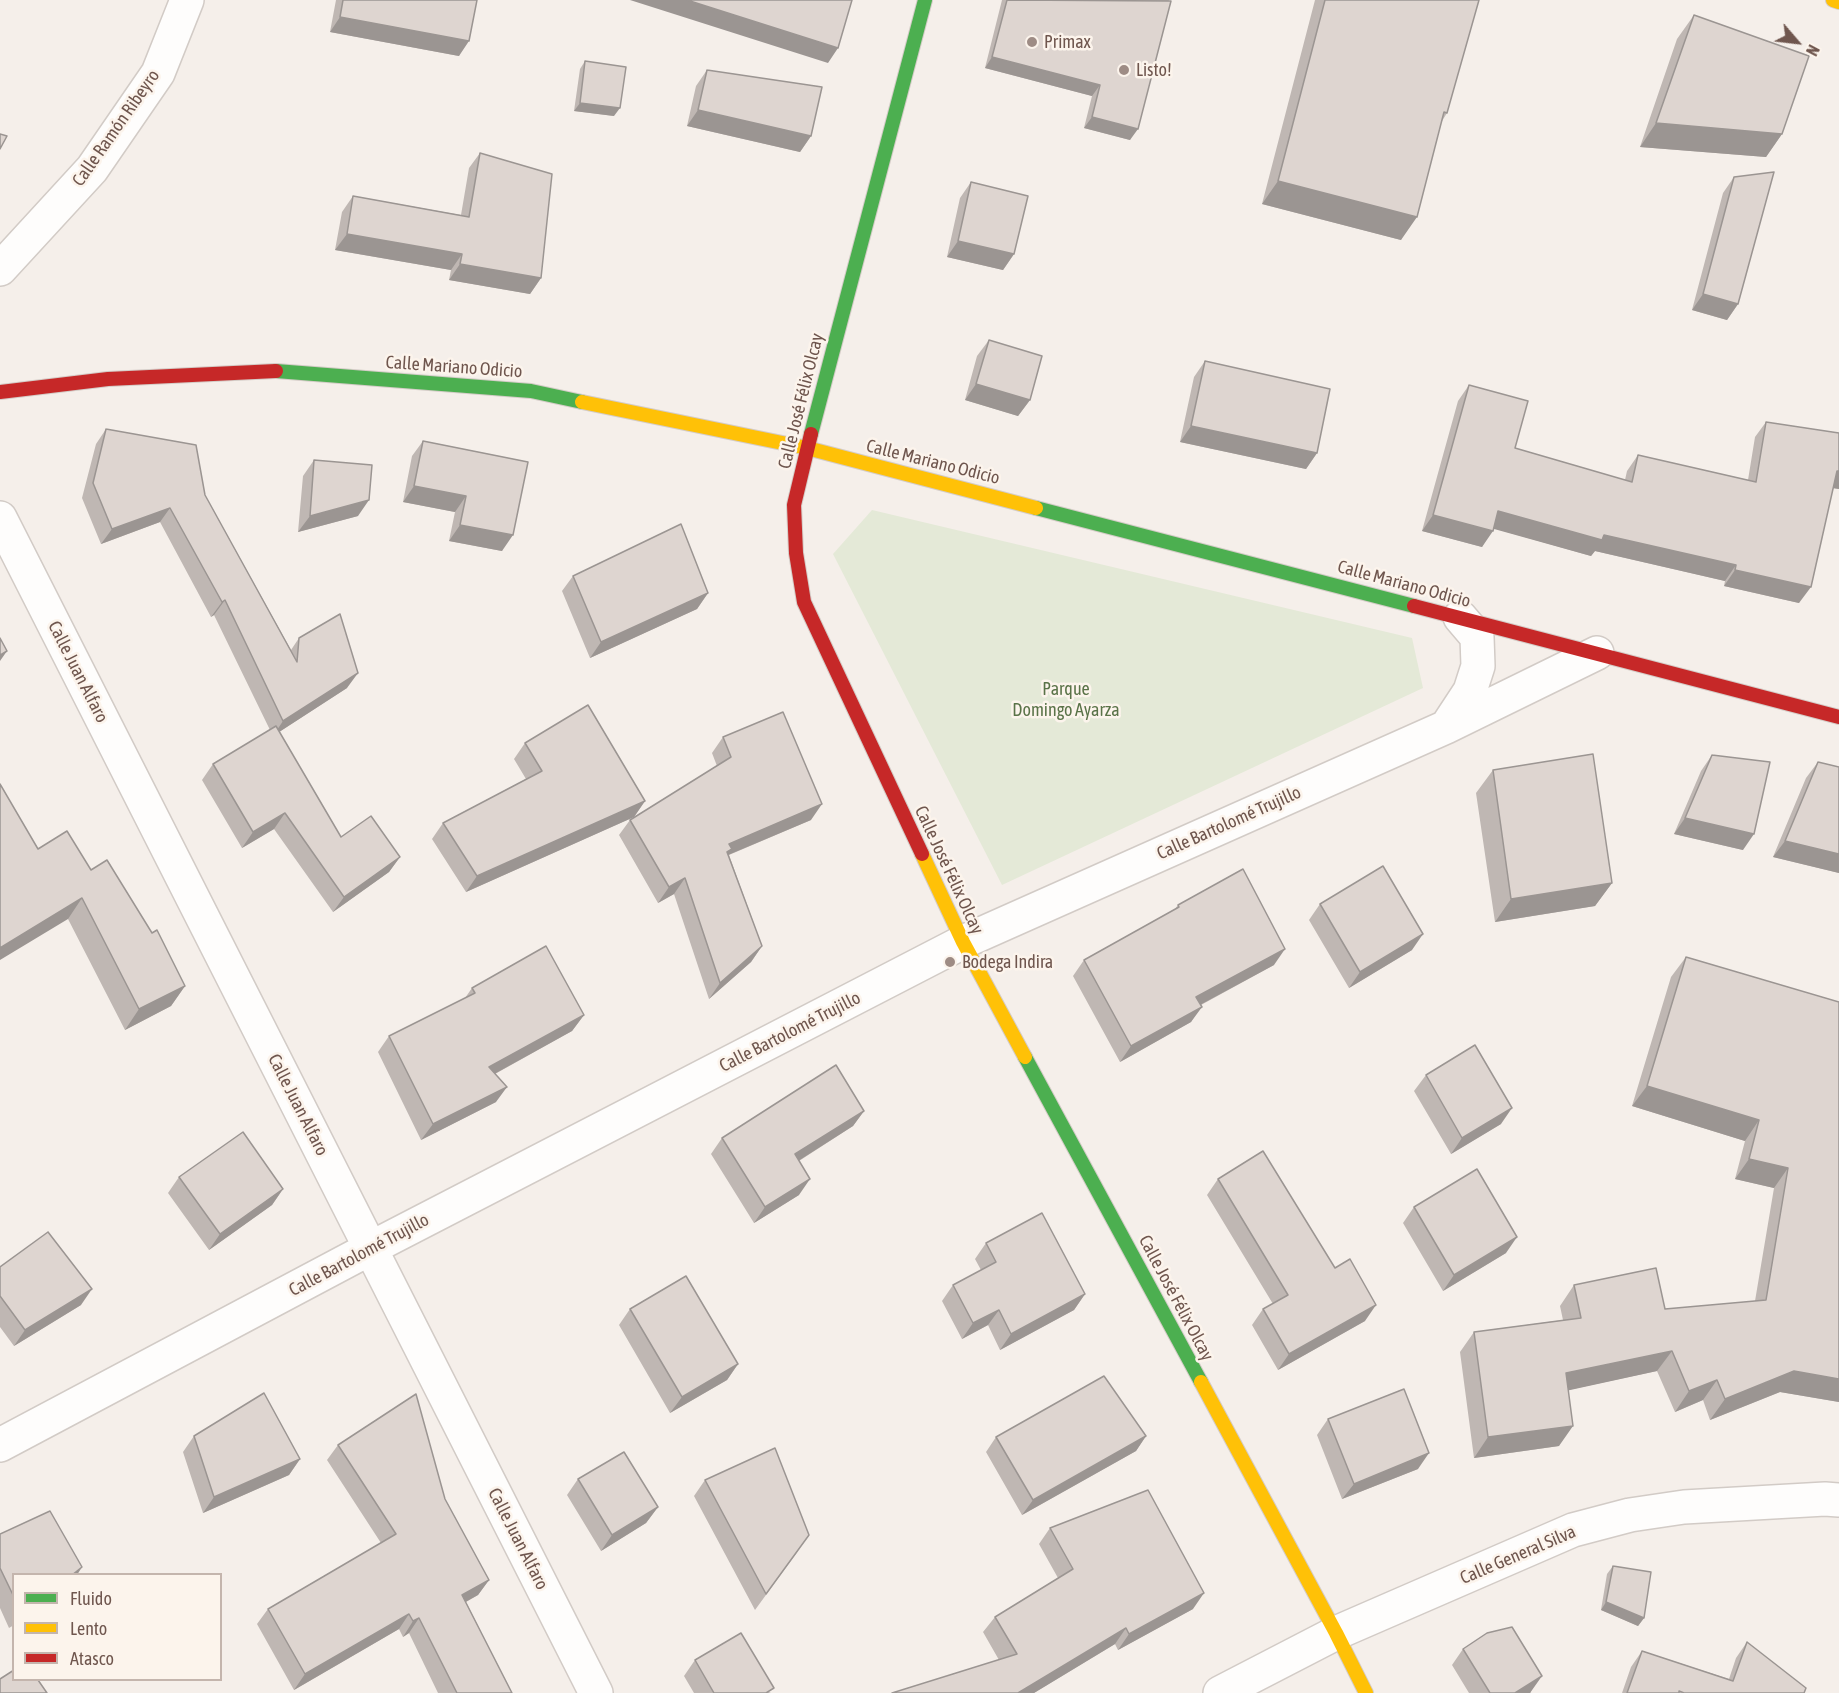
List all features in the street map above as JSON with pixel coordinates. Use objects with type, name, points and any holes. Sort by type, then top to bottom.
[{"type":"street","name":"Calle Ramón Ribeyro","points":[[0,269],[92,169],[158,74],[187,0]]},
{"type":"street","name":"Calle José Félix Olcay","points":[[925,0],[794,505],[795,553],[804,602],[963,942],[1366,1693]]},
{"type":"street","points":[[1833,0],[1839,2]]},
{"type":"street","name":"Calle Mariano Odicio","points":[[0,392],[108,379],[269,370],[531,391],[807,448],[1839,717]]},
{"type":"street","name":"Calle Juan Alfaro","points":[[0,518],[596,1693]]},
{"type":"street","points":[[1446,727],[1470,691],[1478,666],[1477,636],[1460,617]]},
{"type":"street","name":"Calle Bartolomé Trujillo","points":[[0,1445],[371,1248],[963,942],[1446,727],[1597,653]]},
{"type":"street","name":"Calle General Silva","points":[[1220,1693],[1336,1634],[1572,1530],[1630,1515],[1684,1507],[1839,1500]]},
{"type":"green space","name":"Parque Domingo Ayarza","points":[[872,510],[1412,638],[1423,688],[1002,885],[833,554]]},
{"type":"building","points":[[343,0],[477,0],[469,41],[340,17]]},
{"type":"building","points":[[687,0],[852,0],[838,48]]},
{"type":"building","points":[[1007,0],[1171,1],[1138,129],[1092,117],[1100,85],[992,57]]},
{"type":"building","points":[[1325,0],[1479,0],[1447,113],[1444,112],[1417,217],[1278,181]]},
{"type":"building","points":[[1694,15],[1809,56],[1782,134],[1656,123]]},
{"type":"building","points":[[585,61],[626,67],[620,108],[580,103]]},
{"type":"building","points":[[707,70],[822,87],[811,136],[698,110]]},
{"type":"building","points":[[0,134],[7,136],[0,149]]},
{"type":"building","points":[[480,153],[552,174],[541,278],[460,264],[462,254],[347,234],[353,196],[469,217]]},
{"type":"building","points":[[1774,172],[1738,304],[1703,294],[1734,177]]},
{"type":"building","points":[[971,182],[1028,196],[1014,254],[958,241]]},
{"type":"building","points":[[989,340],[1042,356],[1030,400],[976,384]]},
{"type":"building","points":[[1205,361],[1330,389],[1317,453],[1191,426]]},
{"type":"building","points":[[1469,385],[1528,401],[1515,448],[1632,482],[1638,455],[1756,482],[1766,422],[1839,433],[1839,471],[1837,471],[1811,587],[1735,570],[1736,565],[1604,535],[1602,540],[1498,511],[1493,531],[1433,515]]},
{"type":"building","points":[[106,429],[196,445],[205,495],[297,662],[299,638],[340,614],[358,673],[283,721],[225,600],[222,602],[170,508],[112,529],[93,483]]},
{"type":"building","points":[[423,441],[528,462],[513,535],[460,525],[466,496],[414,486]]},
{"type":"building","points":[[314,460],[372,465],[369,500],[310,516]]},
{"type":"building","points":[[681,524],[708,593],[601,642],[573,576]]},
{"type":"building","points":[[0,638],[7,651],[0,655]]},
{"type":"building","points":[[588,705],[645,801],[477,876],[443,823],[542,771],[525,743]]},
{"type":"building","points":[[783,712],[822,804],[729,844],[732,849],[727,852],[762,946],[720,983],[685,878],[669,887],[630,820],[731,757],[723,737]]},
{"type":"building","points":[[276,726],[341,837],[371,816],[400,857],[344,897],[285,813],[253,832],[213,764]]},
{"type":"building","points":[[1593,754],[1612,883],[1511,899],[1493,770]]},
{"type":"building","points":[[1712,755],[1770,762],[1754,834],[1685,818]]},
{"type":"building","points":[[1818,762],[1839,767],[1839,854],[1785,841]]},
{"type":"building","points":[[0,784],[38,849],[67,831],[91,870],[107,860],[152,933],[157,930],[185,986],[139,1009],[82,898],[0,948]]},
{"type":"building","points":[[1383,866],[1423,934],[1360,972],[1320,904]]},
{"type":"building","points":[[1243,869],[1285,949],[1196,997],[1202,1007],[1131,1046],[1084,960]]},
{"type":"building","points":[[546,946],[584,1015],[489,1067],[507,1087],[433,1124],[389,1036],[475,993],[472,988]]},
{"type":"building","points":[[1686,957],[1839,1002],[1839,1379],[1794,1371],[1725,1399],[1717,1380],[1689,1391],[1672,1351],[1566,1373],[1573,1426],[1488,1437],[1474,1332],[1581,1318],[1574,1285],[1656,1268],[1665,1309],[1766,1300],[1788,1168],[1749,1159],[1759,1120],[1647,1086]]},
{"type":"building","points":[[1475,1045],[1512,1108],[1462,1138],[1426,1075]]},
{"type":"building","points":[[836,1065],[864,1111],[795,1154],[810,1179],[765,1207],[722,1138]]},
{"type":"building","points":[[243,1132],[283,1189],[220,1234],[179,1177]]},
{"type":"building","points":[[1263,1151],[1335,1268],[1350,1259],[1376,1305],[1289,1354],[1263,1309],[1288,1295],[1218,1179]]},
{"type":"building","points":[[1477,1169],[1517,1237],[1454,1275],[1414,1207]]},
{"type":"building","points":[[1042,1213],[1085,1294],[1011,1334],[999,1310],[973,1323],[953,1285],[996,1262],[986,1243]]},
{"type":"building","points":[[48,1232],[92,1289],[25,1330],[0,1296],[0,1267]]},
{"type":"building","points":[[686,1276],[738,1364],[682,1397],[630,1309]]},
{"type":"building","points":[[1104,1376],[1146,1436],[1033,1500],[996,1437]]},
{"type":"building","points":[[1404,1389],[1429,1453],[1354,1484],[1328,1419]]},
{"type":"building","points":[[264,1393],[300,1459],[214,1497],[194,1436]]},
{"type":"building","points":[[416,1394],[445,1499],[489,1580],[462,1595],[512,1693],[457,1693],[419,1618],[413,1621],[409,1614],[305,1674],[268,1609],[396,1534],[338,1445]]},
{"type":"building","points":[[775,1448],[809,1535],[766,1594],[705,1480]]},
{"type":"building","points":[[624,1452],[658,1507],[612,1535],[578,1479]]},
{"type":"building","points":[[1148,1490],[1204,1593],[1129,1634],[1126,1628],[1018,1693],[892,1693],[1017,1654],[995,1617],[1073,1569],[1050,1528]]},
{"type":"building","points":[[50,1511],[82,1567],[74,1573],[12,1573],[12,1593],[0,1568],[0,1534]]},
{"type":"building","points":[[1613,1566],[1651,1572],[1644,1618],[1606,1602]]},
{"type":"building","points":[[1512,1627],[1542,1676],[1515,1693],[1490,1693],[1463,1649],[1487,1633]]},
{"type":"building","points":[[741,1633],[774,1688],[766,1693],[714,1693],[695,1660]]},
{"type":"building","points":[[1747,1642],[1806,1688],[1804,1693],[1684,1693],[1679,1691],[1679,1693],[1627,1693],[1642,1651],[1733,1681]]},
{"type":"building","points":[[12,1671],[12,1681],[39,1681],[47,1693],[0,1693],[0,1679]]},
{"type":"traffic: fast","points":[[811,434],[925,0]]},
{"type":"traffic: fast","points":[[276,371],[531,391],[582,402]]},
{"type":"traffic: fast","points":[[1036,508],[1414,606]]},
{"type":"traffic: fast","points":[[1025,1057],[1201,1382]]},
{"type":"traffic: slow","points":[[1833,0],[1839,2]]},
{"type":"traffic: slow","points":[[582,402],[807,448],[1036,508]]},
{"type":"traffic: slow","points":[[922,854],[963,942],[1025,1057]]},
{"type":"traffic: slow","points":[[1201,1382],[1366,1693]]},
{"type":"traffic: jam","points":[[0,392],[108,379],[276,371]]},
{"type":"traffic: jam","points":[[811,434],[794,505],[796,553],[804,602],[922,854]]},
{"type":"traffic: jam","points":[[1414,606],[1839,717]]},
{"type":"place","name":"Primax","points":[[1032,42]]},
{"type":"place","name":"Listo!","points":[[1124,70]]},
{"type":"place","name":"Bodega Indira","points":[[950,962]]}]
